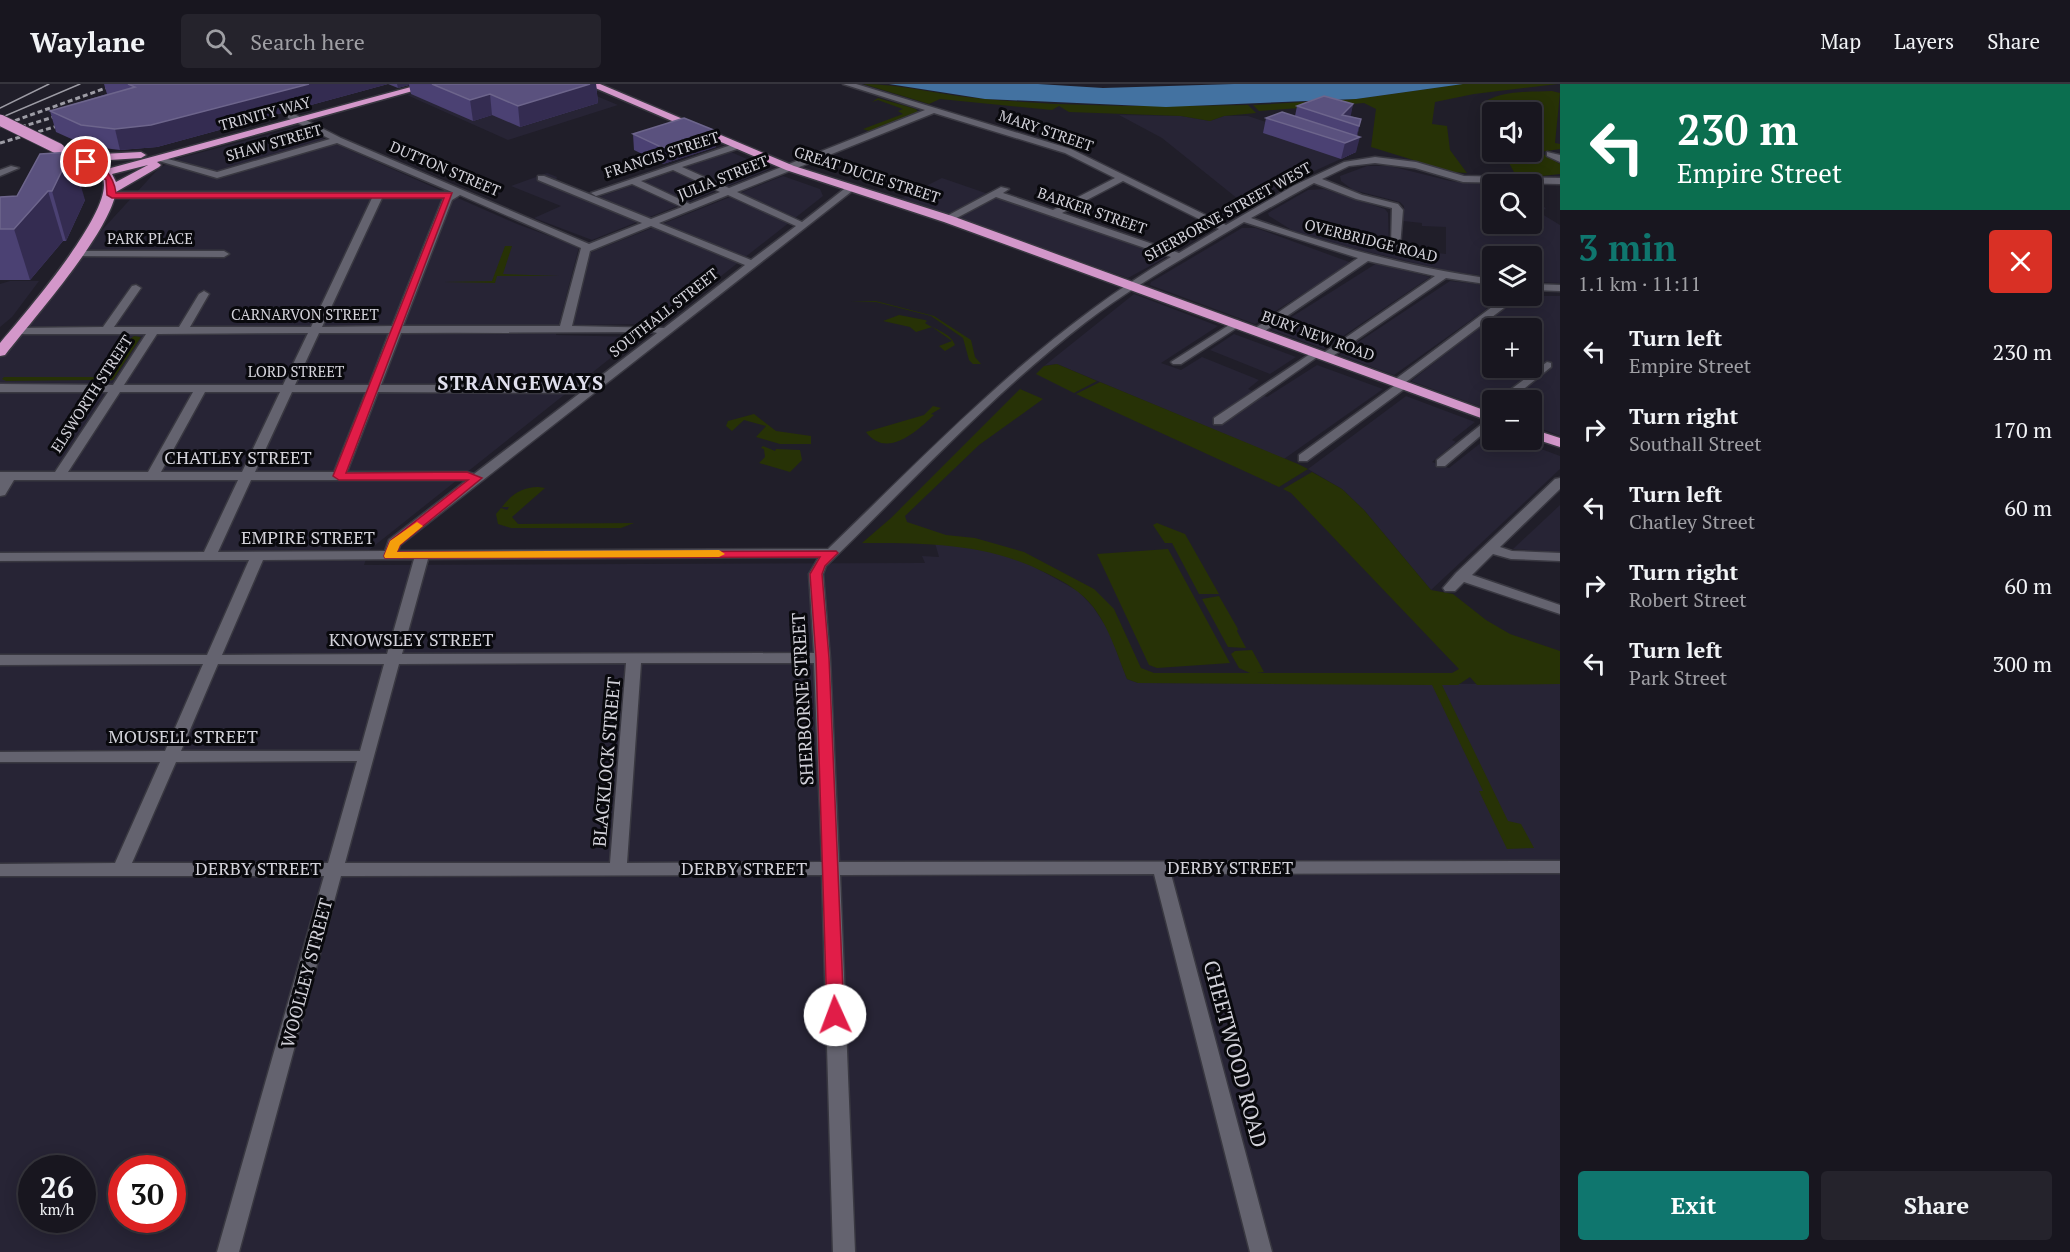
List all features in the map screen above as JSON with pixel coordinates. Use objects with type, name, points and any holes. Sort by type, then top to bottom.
[{"type":"highway","name":"TRINITY WAY","points":[[100,170],[184,152],[408,84]]},
{"type":"highway","points":[[296,118],[433,84]]},
{"type":"highway","name":"GREAT DUCIE STREET","points":[[594,84],[790,168],[948,219],[1131,285]]},
{"type":"highway","name":"TRINITY WAY","points":[[141,155],[296,118]]},
{"type":"highway","points":[[0,120],[100,170],[110,180],[112,192]]},
{"type":"highway","points":[[0,352],[94,231],[112,192],[164,160],[184,152]]},
{"type":"highway","points":[[78,158],[141,155]]},
{"type":"highway","points":[[100,170],[141,155]]},
{"type":"highway","name":"BURY NEW ROAD","points":[[1131,285],[1482,413]]},
{"type":"highway","points":[[1542,437],[1560,443]]},
{"type":"street","name":"MARY STREET","points":[[847,84],[1068,151],[1227,229]]},
{"type":"street","name":"JULIA STREET","points":[[588,247],[934,110]]},
{"type":"street","name":"DUTTON STREET","points":[[296,118],[338,140],[455,193],[588,247]]},
{"type":"street","name":"SHAW STREET","points":[[217,175],[338,140]]},
{"type":"street","name":"FRANCIS STREET","points":[[596,193],[737,146]]},
{"type":"street","points":[[1366,152],[1375,160]]},
{"type":"street","points":[[1560,152],[1550,154],[1560,159]]},
{"type":"street","points":[[164,160],[217,175],[204,195]]},
{"type":"street","name":"SHERBORNE STREET WEST","points":[[1131,285],[1244,219],[1347,164],[1375,160],[1416,165],[1463,179],[1560,182]]},
{"type":"street","points":[[674,167],[801,225]]},
{"type":"street","points":[[0,173],[14,168]]},
{"type":"street","points":[[541,178],[751,264]]},
{"type":"street","points":[[1055,213],[1122,178]]},
{"type":"street","points":[[1315,180],[1359,197],[1395,206],[1398,210],[1396,245]]},
{"type":"street","points":[[633,181],[690,207]]},
{"type":"street","name":"SOUTHALL STREET","points":[[390,556],[394,543],[851,188]]},
{"type":"street","name":"BARKER STREET","points":[[948,219],[1000,191],[1055,213],[1179,256]]},
{"type":"street","points":[[112,192],[204,195],[455,193],[396,330],[339,476]]},
{"type":"street","points":[[209,556],[379,194]]},
{"type":"street","name":"OVERBRIDGE ROAD","points":[[1244,219],[1326,247],[1444,275],[1482,281]]},
{"type":"street","points":[[565,330],[583,251],[588,247]]},
{"type":"street","name":"PARK PLACE","points":[[76,254],[224,254]]},
{"type":"street","points":[[1258,331],[1367,257]]},
{"type":"street","points":[[1218,421],[1444,275]]},
{"type":"street","name":"SHERBORNE STREET","points":[[844,1252],[823,658],[816,574],[820,564],[1020,372],[1082,320],[1131,285]]},
{"type":"street","points":[[1542,287],[1560,288]]},
{"type":"street","points":[[107,330],[136,288]]},
{"type":"street","points":[[183,330],[204,294]]},
{"type":"street","points":[[1303,458],[1500,306]]},
{"type":"street","points":[[1177,362],[1237,323]]},
{"type":"street","name":"ELSWORTH STREET","points":[[59,476],[154,330]]},
{"type":"street","name":"CARNARVON STREET","points":[[17,331],[565,330],[665,332]]},
{"type":"street","points":[[1515,390],[1546,365]]},
{"type":"street","points":[[152,476],[202,387]]},
{"type":"street","name":"LORD STREET","points":[[0,388],[592,388]]},
{"type":"street","points":[[1441,463],[1482,424]]},
{"type":"street","points":[[0,492],[4,476]]},
{"type":"street","name":"CHATLEY STREET","points":[[4,476],[467,476],[476,478]]},
{"type":"street","points":[[1450,588],[1560,482]]},
{"type":"street","points":[[1491,549],[1511,555],[1560,557]]},
{"type":"street","name":"EMPIRE STREET","points":[[0,558],[832,553]]},
{"type":"street","name":"WOOLLEY STREET","points":[[228,1252],[422,555]]},
{"type":"street","points":[[121,870],[258,556]]},
{"type":"street","points":[[1461,576],[1560,610]]},
{"type":"street","name":"BLACKLOCK STREET","points":[[618,869],[634,658]]},
{"type":"street","name":"KNOWSLEY STREET","points":[[0,660],[823,658]]},
{"type":"street","name":"MOUSELL STREET","points":[[0,757],[366,756]]},
{"type":"street","name":"DERBY STREET","points":[[0,870],[1560,867]]},
{"type":"street","name":"CHEETWOOD ROAD","points":[[1161,868],[1261,1252]]},
{"type":"shaded area","points":[[452,84],[568,84],[618,105],[508,140],[407,95]]},
{"type":"shaded area","points":[[1119,115],[1181,116],[1210,121],[1224,116],[1248,116],[1356,152],[1253,199],[1248,207],[1162,138]]},
{"type":"shaded area","points":[[297,127],[517,224],[579,247],[556,335],[637,337],[369,550],[364,565],[925,563],[922,556],[939,557],[935,543],[983,549],[1020,559],[1078,591],[1093,607],[1109,631],[1127,679],[1138,683],[1560,684],[1560,1252],[0,1252],[0,341],[159,168],[180,158]]},
{"type":"shaded area","points":[[731,152],[770,169],[592,240],[534,218],[561,206],[511,186],[547,173],[557,177],[556,180],[599,197]]},
{"type":"shaded area","points":[[1367,166],[1390,166],[1450,181],[1482,184],[1482,234],[1542,234],[1542,214],[1560,225],[1560,283],[1542,282],[1542,246],[1482,246],[1482,276],[1448,271],[1318,240],[1298,234],[1269,216],[1268,213],[1308,190],[1324,189],[1385,209],[1388,213],[1389,247],[1446,254],[1446,227],[1422,226],[1422,223],[1403,221],[1404,206],[1400,202],[1353,190],[1341,181],[1340,176]]},
{"type":"shaded area","points":[[783,176],[820,189],[823,196],[660,324],[573,325],[587,254]]},
{"type":"shaded area","points":[[942,178],[1168,256],[1128,278],[900,199]]},
{"type":"shaded area","points":[[1242,228],[1256,228],[1352,263],[1255,324],[1150,285],[1151,282]]},
{"type":"shaded area","points":[[1377,263],[1430,277],[1324,349],[1271,330]]},
{"type":"shaded area","points":[[10,281],[39,281],[12,317],[0,327],[0,284]]},
{"type":"shaded area","points":[[1450,281],[1482,286],[1482,306],[1489,306],[1394,375],[1339,355]]},
{"type":"shaded area","points":[[1134,294],[1218,326],[1161,363],[1181,370],[1202,357],[1259,380],[1248,389],[1267,397],[1317,365],[1383,389],[1284,459],[1057,364],[1044,366]]},
{"type":"shaded area","points":[[1542,296],[1560,296],[1560,436],[1542,429],[1542,390],[1482,390],[1482,407],[1411,381],[1482,326],[1482,378],[1542,378],[1542,318],[1492,318],[1507,306],[1542,306]]},
{"type":"shaded area","points":[[1234,334],[1296,357],[1270,374],[1210,350]]},
{"type":"shaded area","points":[[1406,396],[1475,422],[1452,440],[1456,442],[1432,462],[1449,468],[1482,442],[1482,450],[1542,449],[1560,456],[1560,469],[1431,590],[1364,510],[1342,489],[1308,469]]},
{"type":"shaded area","points":[[1560,505],[1560,552],[1513,549]]},
{"type":"green space","points":[[863,84],[1051,104],[1248,105],[1256,113],[1224,116],[1210,121],[1181,116],[1069,112],[1059,106],[1052,110],[940,99],[929,104]]},
{"type":"green space","points":[[1463,84],[1558,84],[1474,94],[1435,102],[1432,124],[1447,126],[1450,150],[1467,173],[1452,172],[1371,147],[1376,109],[1364,103],[1259,111],[1253,105],[1356,99]]},
{"type":"green space","points":[[1560,93],[1555,143],[1560,144],[1560,149],[1542,152],[1542,102],[1484,102],[1505,94]]},
{"type":"green space","points":[[878,98],[916,109],[918,112],[869,131],[863,129],[903,114],[898,111],[903,109],[878,100],[872,102]]},
{"type":"green space","points":[[1542,153],[1560,164],[1560,174],[1542,176],[1542,174],[1515,174],[1508,162],[1542,162]]},
{"type":"green space","points":[[505,246],[512,246],[503,274],[559,276],[497,276],[495,283],[444,282],[492,281]]},
{"type":"green space","points":[[851,301],[876,301],[934,316],[971,340],[975,357],[981,364],[973,364],[969,360],[963,338],[931,316],[876,302]]},
{"type":"green space","points":[[899,315],[927,321],[925,323],[946,334],[953,341],[955,345],[945,351],[939,346],[952,341],[932,327],[916,332],[910,327],[883,321]]},
{"type":"green space","points":[[134,336],[141,337],[113,380],[107,381],[127,341]]},
{"type":"green space","points":[[1057,364],[1097,381],[1074,393],[1036,374],[1044,366]]},
{"type":"green space","points":[[4,377],[97,377],[95,380],[6,381],[2,379]]},
{"type":"green space","points":[[1100,382],[1308,469],[1279,487],[1076,394]]},
{"type":"green space","points":[[1020,389],[1043,399],[979,445],[905,516],[907,522],[946,535],[975,538],[1024,552],[1094,589],[1114,609],[1141,668],[1154,673],[1250,673],[1239,668],[1231,654],[1235,651],[1252,650],[1264,672],[1257,673],[1452,673],[1459,669],[1291,493],[1283,489],[1312,472],[1342,489],[1364,510],[1431,590],[1453,594],[1486,620],[1510,634],[1560,651],[1560,684],[1477,685],[1470,677],[1458,685],[1442,685],[1508,821],[1521,824],[1534,848],[1507,849],[1479,791],[1483,791],[1432,685],[1138,683],[1127,679],[1109,634],[1094,608],[1079,592],[1053,576],[1024,563],[979,550],[910,543],[862,543],[891,518]]},
{"type":"green space","points":[[933,406],[941,408],[931,414],[934,415],[920,428],[902,440],[883,443],[874,440],[866,432],[924,415]]},
{"type":"green space","points":[[754,414],[776,431],[811,436],[811,444],[780,444],[756,437],[766,426],[744,420],[732,431],[726,426],[728,421]]},
{"type":"green space","points":[[763,446],[775,451],[776,449],[800,450],[802,460],[790,472],[759,463],[765,457],[764,449],[761,448]]},
{"type":"green space","points":[[538,487],[545,488],[512,517],[518,524],[634,523],[621,528],[511,528],[498,524],[496,514],[501,508],[507,510],[509,507],[502,507],[509,499],[517,492]]},
{"type":"green space","points":[[1157,523],[1185,534],[1219,594],[1199,594],[1172,543],[1165,543],[1153,525]]},
{"type":"green space","points":[[1168,549],[1230,663],[1157,668],[1149,665],[1097,554]]},
{"type":"green space","points":[[1219,596],[1246,648],[1228,647],[1202,599]]},
{"type":"water","points":[[889,84],[1038,84],[1103,88],[1234,84],[1463,84],[1356,99],[1166,107],[985,99]]},
{"type":"building","points":[[128,84],[309,84],[151,125],[115,129],[81,125],[50,111],[135,87]]},
{"type":"building","points":[[432,84],[590,84],[518,106],[490,94],[470,100]]},
{"type":"building","points":[[1324,96],[1353,104],[1342,115],[1361,119],[1359,126],[1297,106]]},
{"type":"building","points":[[1282,112],[1360,137],[1345,143],[1266,118]]},
{"type":"building","points":[[684,118],[716,131],[663,148],[633,134]]},
{"type":"building","points":[[71,152],[52,191],[48,191],[14,229],[0,229],[0,197],[17,196],[40,154]]},
{"type":"tram line","points":[[0,108],[49,84]]},
{"type":"tram line","points":[[0,118],[80,84]]},
{"type":"railway","points":[[0,126],[117,84]]},
{"type":"railway","points":[[21,127],[67,113]]},
{"type":"railway","points":[[0,143],[71,122]]},
{"type":"slow traffic","points":[[417,526],[394,543],[390,556],[719,554]]},
{"type":"district","name":"STRANGEWAYS","points":[[521,383]]},
{"type":"route","points":[[86,162],[104,172],[110,180],[112,195],[449,195],[339,476],[467,476],[476,478],[394,543],[390,556],[832,553],[820,564],[816,574],[823,658],[835,1015]]}]
